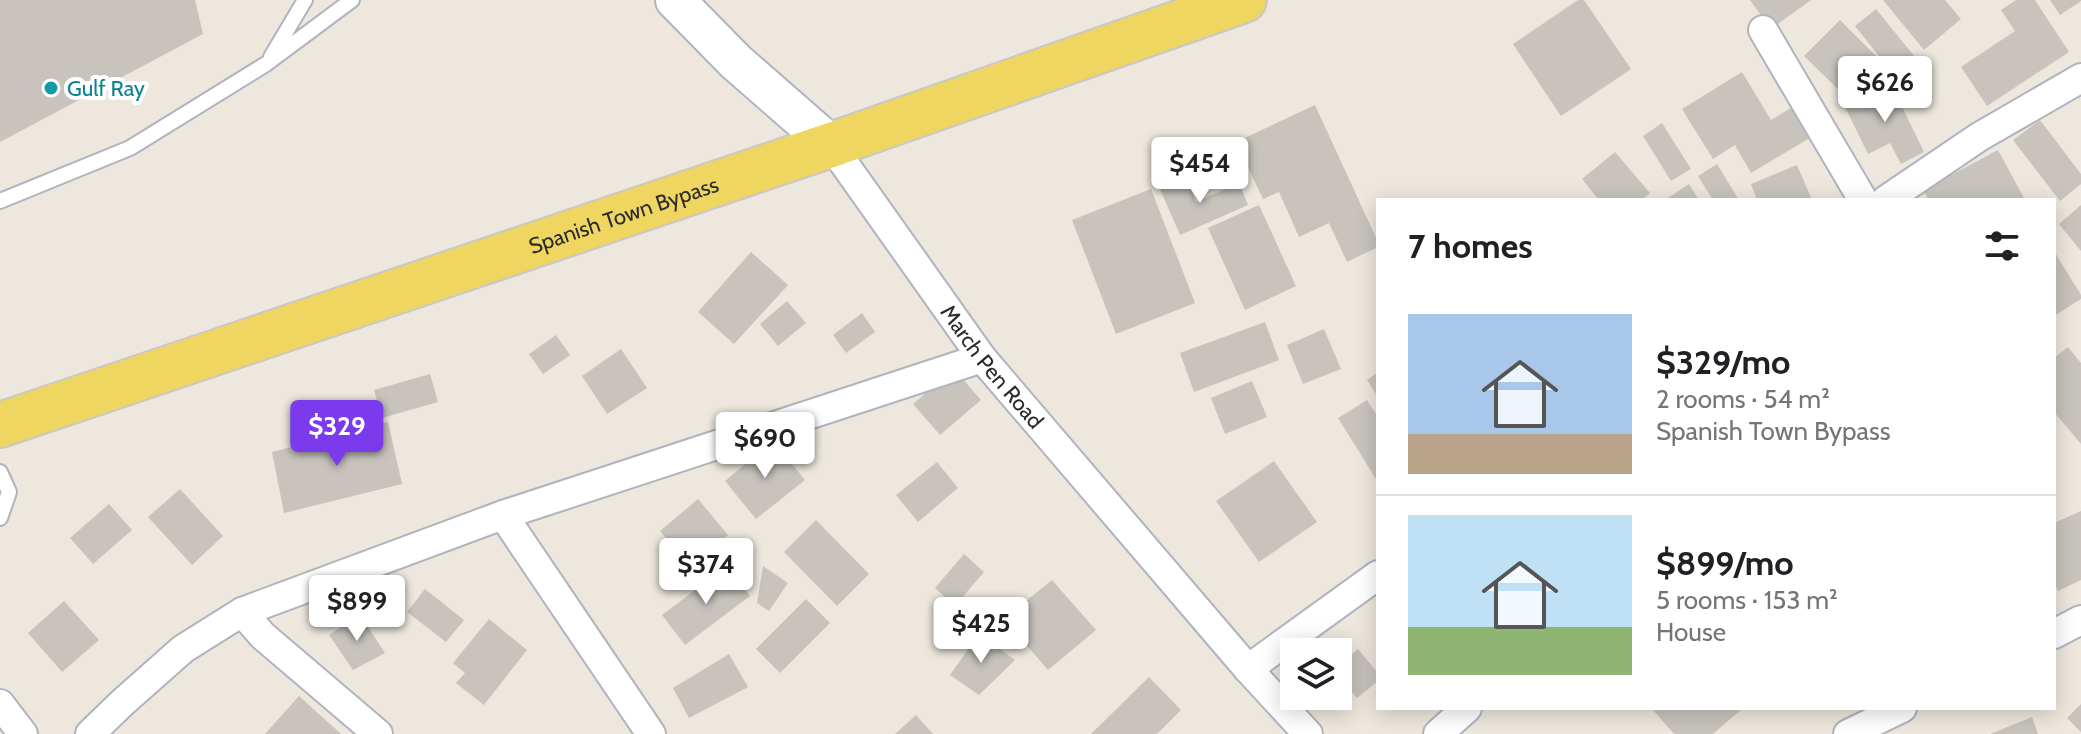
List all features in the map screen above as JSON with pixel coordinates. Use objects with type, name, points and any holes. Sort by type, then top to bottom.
[{"type":"main road","name":"Spanish Town Bypass","points":[[0,425],[831,145],[1244,0]]},
{"type":"street","name":"March Pen Road","points":[[675,0],[736,62],[831,145],[982,358],[1248,669],[1308,734]]},
{"type":"street","points":[[1763,30],[1862,198]]},
{"type":"street","points":[[1889,198],[1979,137],[2081,78]]},
{"type":"street","points":[[90,734],[183,649],[242,612],[503,515],[982,358]]},
{"type":"street","points":[[503,515],[651,734]]},
{"type":"street","points":[[1248,669],[1376,576]]},
{"type":"street","points":[[242,612],[263,636],[378,734]]},
{"type":"street","points":[[2056,633],[2081,620]]},
{"type":"street","points":[[0,704],[23,734]]},
{"type":"street","points":[[1438,734],[1465,710]]},
{"type":"street","points":[[1848,734],[1898,710]]},
{"type":"lane","points":[[266,64],[305,0]]},
{"type":"lane","points":[[0,201],[130,148],[266,64],[352,0]]},
{"type":"lane","points":[[0,472],[9,492],[0,518]]},
{"type":"building","name":"Gulf Ray","points":[[0,0],[195,0],[203,34],[0,142]]},
{"type":"building","points":[[1578,0],[1584,0],[1631,69],[1561,116],[1513,44]]},
{"type":"building","points":[[1750,0],[1811,0],[1771,29]]},
{"type":"building","points":[[1883,0],[1945,0],[1961,19],[1924,50]]},
{"type":"building","points":[[2016,0],[2035,0],[2069,52],[1987,106],[1961,67],[2015,31],[2001,10]]},
{"type":"building","points":[[2050,0],[2081,0],[2081,1],[2060,15]]},
{"type":"building","points":[[1876,9],[1919,62],[1898,80],[1855,26]]},
{"type":"building","points":[[1840,20],[1884,64],[1848,99],[1804,56]]},
{"type":"building","points":[[1742,72],[1771,120],[1794,106],[1813,136],[1751,173],[1735,145],[1713,159],[1682,109]]},
{"type":"building","points":[[1891,84],[1924,152],[1901,164],[1890,143],[1868,154],[1845,107]]},
{"type":"building","points":[[1315,105],[1376,238],[1376,248],[1347,262],[1329,223],[1299,237],[1279,192],[1263,199],[1236,142]]},
{"type":"building","points":[[2040,120],[2081,174],[2081,184],[2060,201],[2013,140]]},
{"type":"building","points":[[1662,123],[1691,169],[1671,181],[1643,136]]},
{"type":"building","points":[[1998,150],[2024,198],[1928,198],[1923,190]]},
{"type":"building","points":[[1615,152],[1650,193],[1644,198],[1597,198],[1582,179]]},
{"type":"building","points":[[1717,164],[1738,198],[1712,198],[1698,176]]},
{"type":"building","points":[[1797,165],[1811,198],[1756,198],[1751,184]]},
{"type":"building","points":[[1186,177],[1196,202],[1239,183],[1248,205],[1180,235],[1160,189]]},
{"type":"building","points":[[1689,184],[1698,198],[1668,198]]},
{"type":"building","points":[[1151,189],[1195,303],[1116,334],[1072,220]]},
{"type":"building","points":[[1259,205],[1296,286],[1245,310],[1208,228]]},
{"type":"building","points":[[2081,205],[2081,251],[2059,224]]},
{"type":"building","points":[[751,252],[788,285],[734,344],[698,312]]},
{"type":"building","points":[[2056,254],[2081,295],[2081,299],[2056,315]]},
{"type":"building","points":[[787,301],[806,323],[778,346],[760,324]]},
{"type":"building","points":[[862,313],[875,332],[846,353],[833,335]]},
{"type":"building","points":[[1265,322],[1279,360],[1194,392],[1180,353]]},
{"type":"building","points":[[1324,329],[1341,369],[1303,384],[1287,345]]},
{"type":"building","points":[[556,335],[570,355],[543,374],[529,354]]},
{"type":"building","points":[[2068,347],[2081,363],[2081,444],[2056,414],[2056,356]]},
{"type":"building","points":[[621,349],[647,388],[607,414],[582,376]]},
{"type":"building","points":[[954,369],[981,400],[940,435],[913,404]]},
{"type":"building","points":[[1376,373],[1376,394],[1367,380]]},
{"type":"building","points":[[430,374],[438,402],[382,418],[374,390]]},
{"type":"building","points":[[1252,381],[1267,417],[1225,434],[1211,398]]},
{"type":"building","points":[[1367,400],[1376,414],[1376,479],[1338,418]]},
{"type":"building","points":[[388,422],[402,484],[284,513],[272,452]]},
{"type":"building","points":[[773,441],[805,480],[756,519],[725,481]]},
{"type":"building","points":[[1274,461],[1317,522],[1259,562],[1216,501]]},
{"type":"building","points":[[937,462],[958,488],[918,522],[896,495]]},
{"type":"building","points":[[180,489],[223,536],[192,565],[148,517]]},
{"type":"building","points":[[698,499],[728,535],[689,567],[660,531]]},
{"type":"building","points":[[109,504],[132,530],[93,564],[70,538]]},
{"type":"building","points":[[2081,511],[2081,580],[2058,591],[2056,586],[2056,522]]},
{"type":"building","points":[[816,520],[869,574],[837,606],[784,552]]},
{"type":"building","points":[[964,554],[984,572],[955,606],[935,588]]},
{"type":"building","points":[[727,566],[750,596],[685,645],[662,615]]},
{"type":"building","points":[[763,566],[788,583],[769,611],[757,603]]},
{"type":"building","points":[[1052,580],[1096,630],[1048,670],[1004,619]]},
{"type":"building","points":[[425,589],[464,620],[446,642],[407,612]]},
{"type":"building","points":[[806,599],[830,623],[780,673],[756,649]]},
{"type":"building","points":[[64,601],[99,640],[62,672],[28,633]]},
{"type":"building","points":[[360,615],[385,653],[353,670],[329,635]]},
{"type":"building","points":[[489,619],[527,650],[484,705],[456,683],[465,673],[453,663]]},
{"type":"building","points":[[979,634],[1015,660],[979,695],[950,675]]},
{"type":"building","points":[[1358,649],[1376,671],[1376,683],[1357,698],[1352,692],[1352,654]]},
{"type":"building","points":[[729,654],[748,687],[689,718],[673,688]]},
{"type":"building","points":[[1149,677],[1181,710],[1157,734],[1091,734]]},
{"type":"building","points":[[299,696],[341,734],[265,734]]},
{"type":"building","points":[[2081,704],[2081,732],[2067,718]]},
{"type":"building","points":[[1653,710],[1741,710],[1713,734],[1674,734]]},
{"type":"building","points":[[916,715],[933,734],[895,734]]},
{"type":"building","points":[[2032,717],[2038,734],[1990,734]]},
{"type":"place","name":"Gulf Ray","points":[[51,88]]}]
